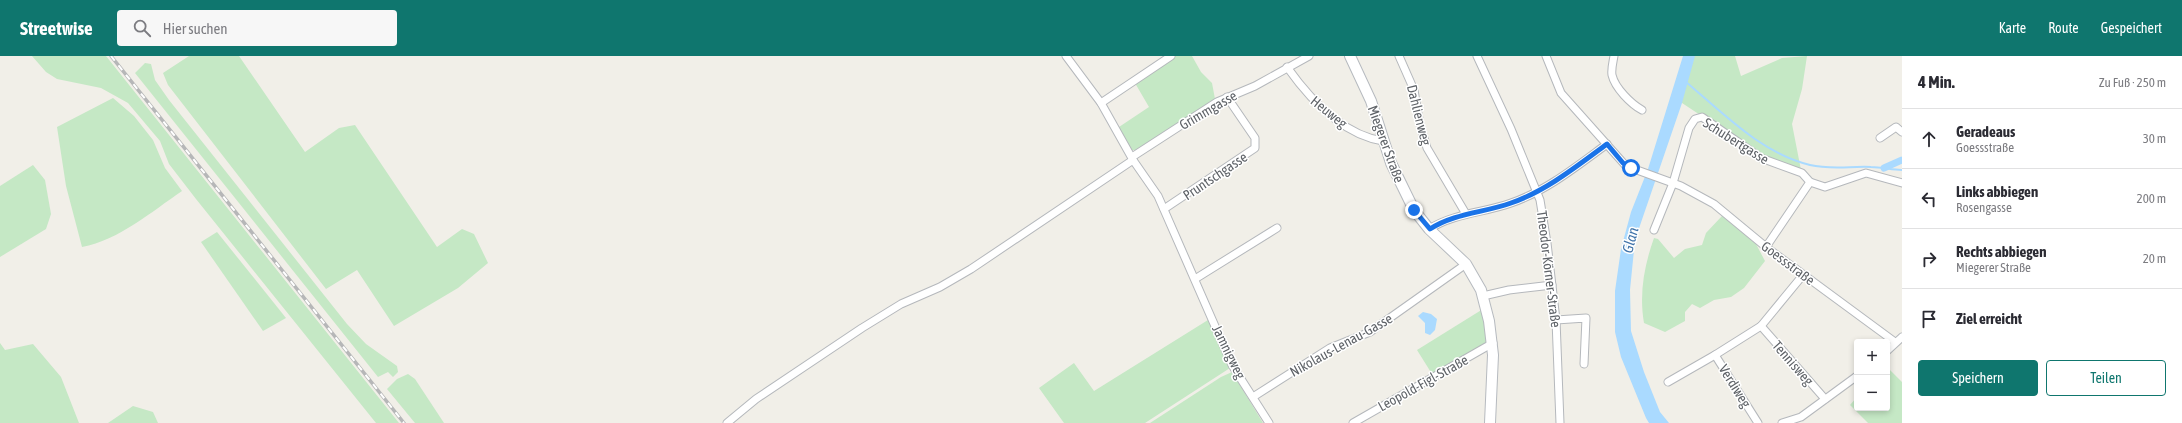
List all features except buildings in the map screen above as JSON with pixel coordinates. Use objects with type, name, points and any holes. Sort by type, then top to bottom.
[{"type":"main road","name":"Miegerer Straße","points":[[1350,56],[1371,101],[1383,141],[1414,210],[1430,229],[1466,264],[1476,280],[1483,296],[1493,343],[1494,367],[1490,423]]},
{"type":"street","points":[[1101,103],[1171,56]]},
{"type":"street","name":"Grimmgasse","points":[[727,423],[756,399],[862,328],[901,304],[940,287],[971,269],[1132,158],[1227,97],[1255,86],[1309,56]]},
{"type":"street","name":"Dahlienweg","points":[[1399,56],[1414,90],[1420,125],[1427,148],[1466,214]]},
{"type":"street","name":"Theodor-Körner-Straße","points":[[1477,56],[1506,116],[1537,192],[1547,244],[1556,320],[1560,423]]},
{"type":"street","name":"Goessstraße","points":[[1546,56],[1560,93],[1623,163],[1633,169],[1673,182],[1714,204],[1766,247],[1895,342]]},
{"type":"street","points":[[1614,56],[1612,73],[1615,82],[1632,103],[1642,110]]},
{"type":"street","name":"Jamnigweg","points":[[1070,57],[1101,103],[1132,158],[1158,196],[1232,365],[1269,423]]},
{"type":"street","name":"Heuweg","points":[[1287,67],[1306,92],[1340,123],[1356,132],[1383,141]]},
{"type":"street","name":"Pruntschgasse","points":[[1164,209],[1255,148],[1254,138],[1227,97]]},
{"type":"street","name":"Schubertgasse","points":[[1673,182],[1689,128],[1695,119],[1702,117],[1761,158],[1802,173],[1810,182]]},
{"type":"street","points":[[1880,138],[1896,127],[1902,132]]},
{"type":"street","points":[[1430,229],[1442,221],[1510,204],[1537,192],[1607,144]]},
{"type":"street","points":[[1766,247],[1810,182],[1825,186],[1866,173],[1902,183]]},
{"type":"street","points":[[1654,230],[1673,182]]},
{"type":"street","points":[[1195,279],[1277,228]]},
{"type":"street","name":"Nikolaus-Lenau-Gasse","points":[[1253,397],[1335,346],[1370,332],[1466,264]]},
{"type":"street","points":[[1715,355],[1761,326],[1803,275]]},
{"type":"street","points":[[1483,296],[1509,290],[1552,285]]},
{"type":"street","points":[[1556,320],[1586,318],[1584,364]]},
{"type":"street","name":"Tennisweg","points":[[1761,326],[1825,399]]},
{"type":"street","points":[[1890,348],[1902,337]]},
{"type":"street","name":"Leopold-Figl-Straße","points":[[1353,423],[1493,343]]},
{"type":"street","name":"Verdiweg","points":[[1668,382],[1715,355],[1758,423]]},
{"type":"street","points":[[1782,423],[1796,420],[1854,378]]},
{"type":"green space","points":[[32,56],[106,56],[399,423],[376,423],[196,199],[169,164],[160,141],[128,103],[101,88],[57,79],[46,72]]},
{"type":"green space","points":[[189,56],[239,56],[305,152],[339,128],[355,125],[437,247],[462,229],[474,234],[488,263],[458,288],[394,326],[357,270],[326,289],[168,85],[163,73]]},
{"type":"green space","points":[[1175,56],[1192,56],[1201,72],[1212,83],[1215,99],[1136,150],[1130,150],[1119,127],[1149,107],[1135,83]]},
{"type":"green space","points":[[1691,56],[1735,56],[1741,76],[1782,58],[1807,56],[1802,89],[1792,124],[1801,170],[1765,158],[1679,101]]},
{"type":"green space","points":[[145,63],[151,64],[155,80],[169,100],[347,324],[366,344],[397,366],[398,372],[393,377],[388,372],[378,377],[135,73]]},
{"type":"green space","points":[[113,98],[134,116],[153,140],[165,168],[182,191],[122,232],[82,247],[66,186],[57,127]]},
{"type":"green space","points":[[33,165],[45,180],[51,214],[46,229],[0,257],[0,186]]},
{"type":"green space","points":[[1722,216],[1756,244],[1765,261],[1744,288],[1731,297],[1714,300],[1700,308],[1692,304],[1685,312],[1685,321],[1665,332],[1644,323],[1642,301],[1643,280],[1654,238],[1658,239],[1674,258],[1685,249],[1702,245],[1706,233]]},
{"type":"green space","points":[[217,232],[286,318],[263,331],[201,242]]},
{"type":"green space","points":[[1483,309],[1488,343],[1432,374],[1417,350]]},
{"type":"green space","points":[[1208,320],[1230,368],[1145,423],[1064,423],[1039,388],[1074,363],[1094,391]]},
{"type":"green space","points":[[0,343],[5,350],[33,344],[61,377],[79,423],[0,423]]},
{"type":"green space","points":[[1890,370],[1902,382],[1902,423],[1868,423],[1856,411],[1890,411]]},
{"type":"green space","points":[[1232,372],[1263,423],[1150,423],[1221,377]]},
{"type":"green space","points":[[408,374],[415,379],[444,423],[415,423],[387,389],[397,379]]},
{"type":"green space","points":[[1854,400],[1854,409],[1850,405]]},
{"type":"green space","points":[[133,406],[153,412],[158,423],[108,423]]},
{"type":"water","name":"Glan","points":[[1683,56],[1695,56],[1682,103],[1635,240],[1630,290],[1631,331],[1644,372],[1660,412],[1669,423],[1649,423],[1621,357],[1615,332],[1615,291],[1621,249],[1631,212],[1648,169]]},
{"type":"water","points":[[1423,312],[1431,314],[1437,319],[1435,330],[1430,335],[1425,333],[1425,323],[1418,316]]},
{"type":"waterway","points":[[1686,82],[1744,131],[1759,142],[1792,160],[1810,165],[1826,167],[1875,167],[1902,170]]},
{"type":"waterway","points":[[1884,168],[1902,160]]},
{"type":"railway","points":[[111,56],[404,423]]},
{"type":"route","points":[[1414,210],[1430,229],[1449,218],[1510,204],[1537,192],[1607,144],[1626,166],[1631,168]]}]
